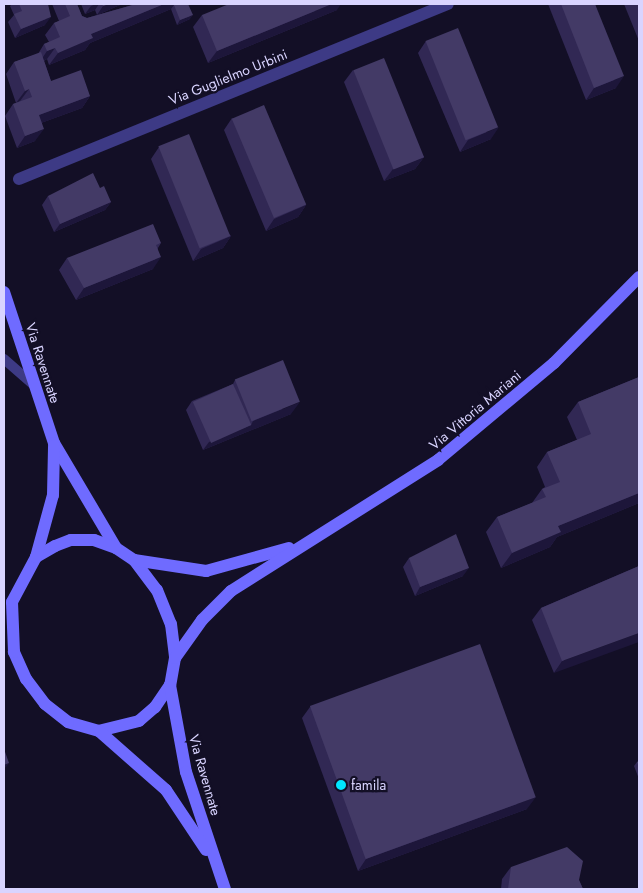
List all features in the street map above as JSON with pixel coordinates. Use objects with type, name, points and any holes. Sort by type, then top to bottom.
[{"type":"main road","name":"Via Vittoria Mariani","points":[[175,658],[202,620],[231,591],[438,460],[554,363],[639,277]]},
{"type":"main road","name":"Via Ravennate","points":[[4,292],[54,443],[116,548]]},
{"type":"main road","name":"Via Ravennate","points":[[36,557],[53,495],[54,443]]},
{"type":"main road","points":[[71,540],[94,540],[116,548],[134,560],[165,606],[175,658],[170,685],[139,720],[98,731],[68,722],[45,704],[14,652],[12,602],[36,557],[71,540]]},
{"type":"main road","name":"Via Vittoria Mariani","points":[[134,560],[206,571],[311,541]]},
{"type":"main road","name":"Via Ravennate","points":[[170,685],[186,772],[225,889]]},
{"type":"main road","name":"Via Ravennate","points":[[98,731],[166,790],[218,871]]},
{"type":"street","name":"Via Guglielmo Urbini","points":[[19,179],[448,4]]},
{"type":"lane","points":[[4,359],[36,387]]},
{"type":"building","points":[[19,4],[48,4],[51,17],[21,29],[14,14],[22,11]]},
{"type":"building","points":[[65,4],[77,4],[82,16],[87,18],[136,4],[164,4],[91,34],[93,38],[58,53],[55,48],[47,51],[44,44],[60,37],[54,23],[70,16]]},
{"type":"building","points":[[188,4],[193,15],[180,20],[174,5]]},
{"type":"building","points":[[229,4],[332,4],[217,51],[202,15]]},
{"type":"building","points":[[561,4],[595,4],[624,76],[594,88]]},
{"type":"building","points":[[458,28],[498,127],[466,140],[426,41]]},
{"type":"building","points":[[41,52],[51,81],[81,70],[90,96],[39,115],[44,129],[25,136],[13,104],[32,97],[29,89],[25,91],[14,62]]},
{"type":"building","points":[[384,58],[424,157],[393,170],[353,70]]},
{"type":"building","points":[[264,105],[306,204],[274,218],[232,119]]},
{"type":"building","points":[[189,134],[230,236],[200,248],[158,146]]},
{"type":"building","points":[[93,173],[100,188],[104,186],[111,202],[60,224],[48,196]]},
{"type":"building","points":[[153,224],[161,243],[156,245],[161,257],[84,288],[67,258]]},
{"type":"building","points":[[283,360],[300,402],[252,421],[235,379]]},
{"type":"building","points":[[639,377],[639,493],[558,526],[561,532],[512,553],[497,517],[546,497],[542,489],[560,482],[547,452],[591,434],[578,402]]},
{"type":"building","points":[[233,384],[251,425],[211,443],[193,402]]},
{"type":"building","points":[[456,534],[469,568],[420,587],[409,558]]},
{"type":"building","points":[[639,566],[639,633],[562,661],[541,608]]},
{"type":"building","points":[[480,644],[536,797],[366,859],[310,706]]},
{"type":"building","points":[[4,749],[9,763],[4,765]]},
{"type":"building","points":[[567,847],[583,861],[579,880],[583,889],[508,889],[511,867]]},
{"type":"place","name":"famila","points":[[341,785]]}]
